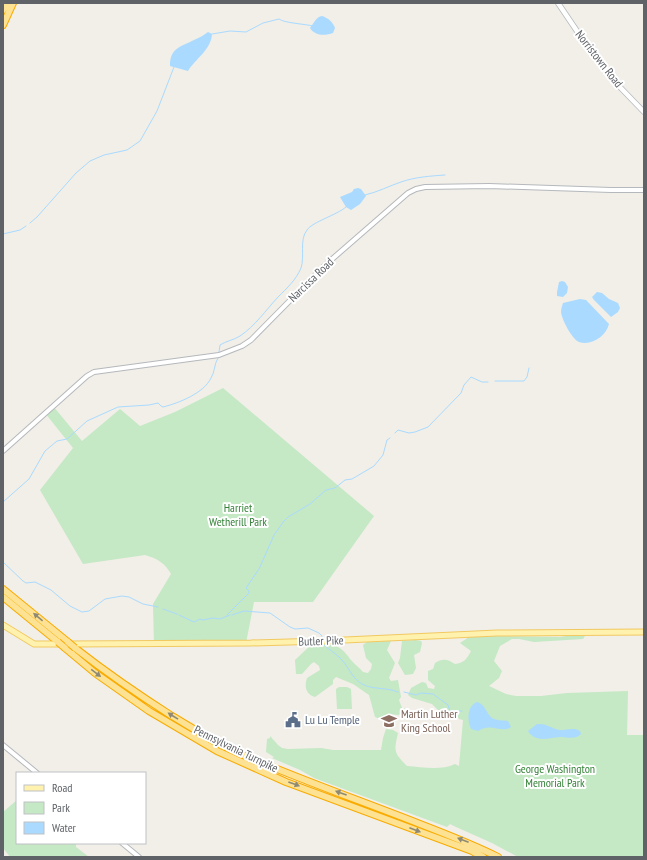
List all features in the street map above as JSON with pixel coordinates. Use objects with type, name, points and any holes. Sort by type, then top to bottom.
[{"type":"highway","points":[[3,10],[6,3]]},
{"type":"highway","points":[[3,25],[13,3]]},
{"type":"highway","name":"Pennsylvania Turnpike","points":[[3,589],[95,673],[149,711],[217,751],[286,782],[472,851],[483,857]]},
{"type":"highway","name":"Pennsylvania Turnpike","points":[[3,597],[58,642],[75,648],[112,677],[142,697],[199,732],[237,752],[284,772],[474,845],[498,857]]},
{"type":"main road","name":"Norristown Road","points":[[558,3],[581,37],[616,83],[644,112]]},
{"type":"main road","name":"Butler Pike","points":[[3,625],[34,644],[79,645],[315,642],[497,633],[644,632]]},
{"type":"street","name":"Narcissa Road","points":[[3,451],[87,376],[94,372],[219,355],[247,344],[323,267],[364,230],[408,194],[416,190],[425,187],[489,186],[644,190]]},
{"type":"street","points":[[3,745],[36,772]]},
{"type":"street","points":[[123,844],[140,857]]},
{"type":"green space","name":"Harriet Wetherill Park","points":[[223,388],[374,516],[313,602],[254,602],[246,643],[154,644],[153,604],[171,574],[161,562],[145,555],[83,564],[40,490],[73,448],[45,413],[53,406],[82,441],[120,409],[140,426],[175,412]]},
{"type":"green space","name":"George Washington Memorial Park","points":[[573,635],[585,636],[583,639],[534,642],[512,639],[500,646],[494,661],[502,671],[499,678],[489,686],[506,694],[516,696],[628,691],[627,735],[644,735],[644,857],[518,857],[492,843],[450,824],[447,827],[314,778],[300,770],[272,758],[274,757],[266,752],[267,739],[270,738],[270,736],[282,748],[288,749],[321,748],[333,750],[381,750],[386,729],[393,730],[398,733],[395,748],[399,757],[407,766],[437,768],[455,764],[459,766],[463,720],[459,719],[456,714],[449,717],[439,711],[432,704],[412,698],[408,695],[411,688],[422,682],[426,683],[428,688],[434,689],[435,686],[428,680],[428,671],[433,669],[435,663],[440,660],[447,660],[455,664],[461,663],[465,660],[471,651],[460,643],[469,637],[560,637]]},
{"type":"green space","points":[[391,641],[387,650],[395,663],[389,678],[391,681],[398,680],[401,697],[399,700],[402,708],[405,708],[399,715],[388,714],[387,717],[380,719],[375,717],[369,695],[353,684],[336,677],[333,680],[333,684],[315,697],[312,696],[306,690],[306,684],[307,678],[320,670],[319,666],[314,662],[302,674],[296,674],[295,660],[312,644],[327,644],[340,648],[363,672],[368,673],[372,664],[366,658],[363,645],[367,642]]},
{"type":"green space","points":[[402,641],[421,641],[422,643],[420,652],[414,655],[416,668],[413,674],[405,675],[398,663]]},
{"type":"green space","points":[[339,687],[347,687],[351,689],[352,709],[337,709],[336,689]]},
{"type":"green space","points":[[16,801],[16,844],[76,844],[76,847],[89,857],[10,857],[3,848],[3,812]]},
{"type":"water","points":[[322,16],[333,24],[335,28],[333,33],[320,35],[312,31],[310,28],[317,19]]},
{"type":"water","points":[[208,32],[212,34],[209,45],[188,71],[170,66],[172,55],[177,49]]},
{"type":"water","points":[[358,188],[361,189],[366,196],[360,204],[351,210],[346,207],[340,197]]},
{"type":"water","points":[[559,282],[565,282],[568,287],[567,293],[563,297],[557,296]]},
{"type":"water","points":[[597,292],[602,293],[609,299],[618,303],[620,308],[618,312],[611,317],[592,297]]},
{"type":"water","points":[[580,299],[586,300],[609,324],[602,336],[589,343],[579,342],[573,337],[565,324],[561,312],[563,303]]},
{"type":"water","points":[[477,702],[484,707],[492,718],[508,721],[511,727],[507,729],[488,728],[478,731],[471,729],[469,714],[471,707]]},
{"type":"water","points":[[537,724],[544,724],[560,730],[575,729],[580,731],[581,734],[574,738],[560,737],[542,739],[534,737],[528,731]]},
{"type":"waterway","points":[[212,34],[230,31],[246,32],[263,23],[279,19],[313,26]]},
{"type":"waterway","points":[[30,223],[76,173],[90,161],[104,155],[127,150],[140,141],[157,111],[174,67]]},
{"type":"waterway","points":[[365,195],[406,180],[445,175]]},
{"type":"waterway","points":[[219,352],[220,345],[238,337],[251,328],[294,280],[301,268],[303,238],[307,230],[314,224],[346,207]]},
{"type":"waterway","points":[[3,234],[20,230],[26,226]]},
{"type":"waterway","points":[[3,502],[29,479],[45,451],[57,441],[67,439],[87,421],[118,407],[158,403],[163,407],[190,397],[208,383],[218,358]]},
{"type":"waterway","points":[[495,381],[524,381],[527,377],[529,368]]},
{"type":"waterway","points":[[395,433],[398,430],[409,433],[415,432],[428,427],[461,393],[464,385],[471,377],[482,382],[488,382]]},
{"type":"waterway","points":[[227,615],[249,593],[246,588],[259,569],[274,535],[284,521],[310,504],[326,490],[335,488],[345,480],[352,479],[374,466],[383,455],[387,440],[390,438]]},
{"type":"waterway","points":[[3,562],[26,583],[35,582],[51,590],[70,606],[82,612],[89,611],[105,599],[122,596],[129,597],[143,604],[158,607]]},
{"type":"waterway","points":[[163,609],[177,614]]},
{"type":"waterway","points":[[232,615],[244,611],[270,613],[290,627],[295,629],[308,628],[319,633],[322,638]]},
{"type":"waterway","points":[[179,615],[194,622],[200,619],[220,619],[230,615]]},
{"type":"waterway","points":[[323,644],[340,658],[353,676],[362,684],[398,692]]},
{"type":"waterway","points":[[404,692],[416,695],[421,693],[433,694],[448,705],[450,711],[462,711]]},
{"type":"place","name":"Lu Lu Temple","points":[[293,720]]},
{"type":"place","name":"Martin Luther King School","points":[[389,721]]}]
